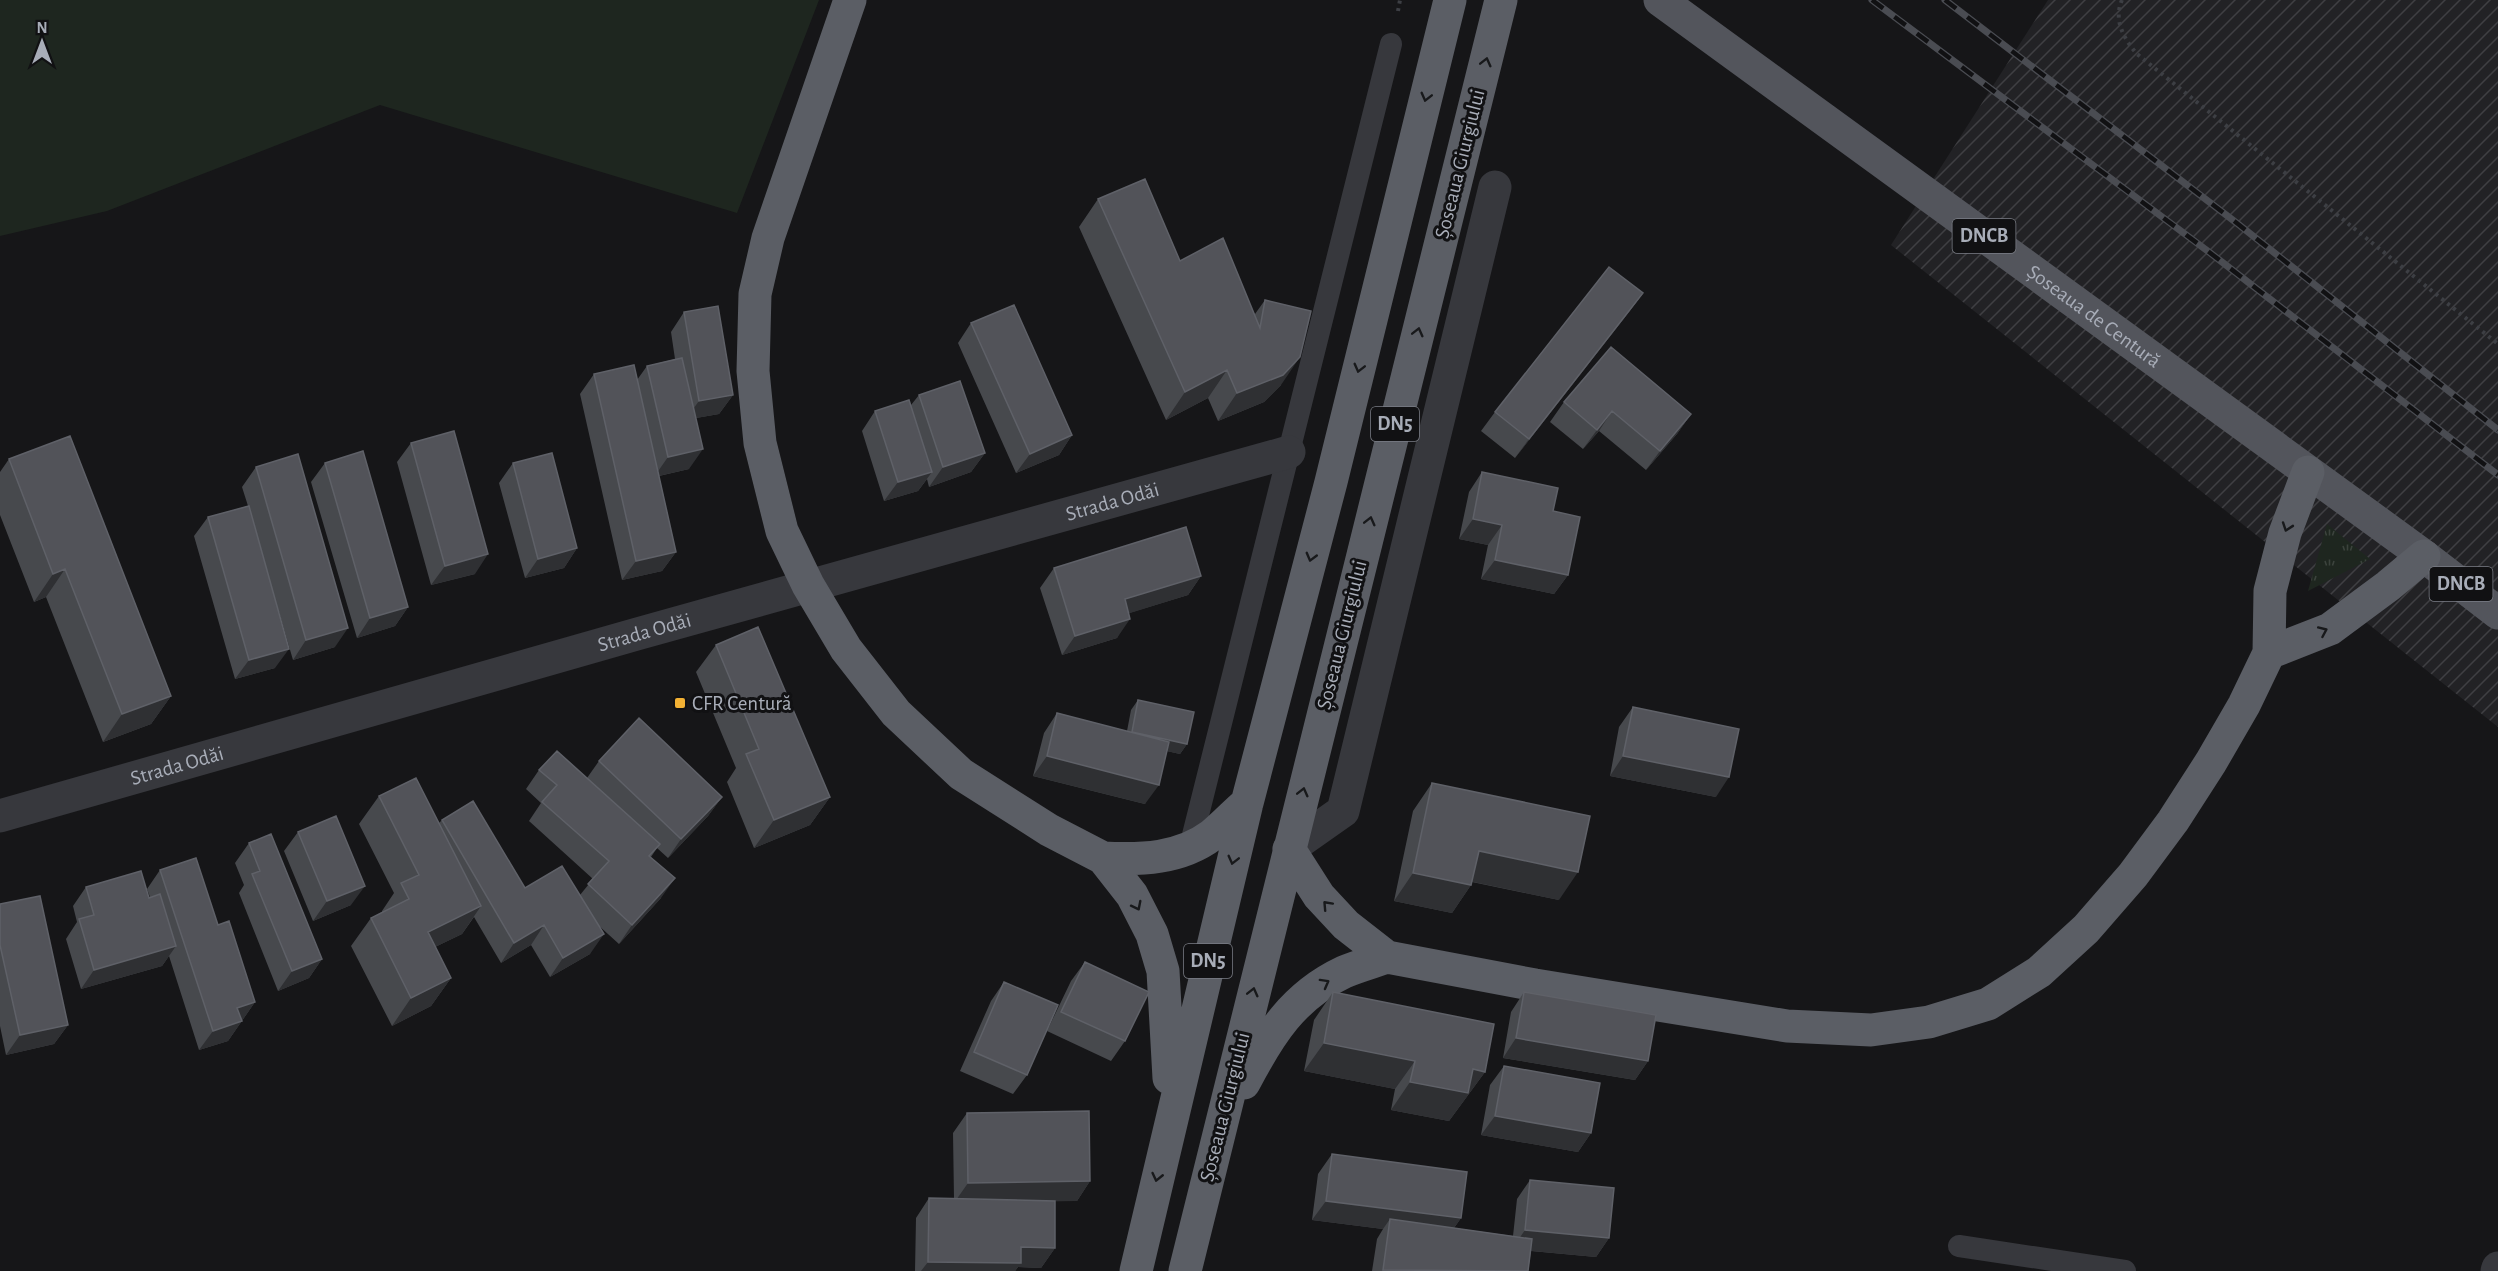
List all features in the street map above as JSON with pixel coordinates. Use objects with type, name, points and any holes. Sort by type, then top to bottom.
[{"type":"highway","points":[[850,0],[768,238],[755,294],[753,371],[760,443],[782,531],[808,585],[846,649],[896,713],[962,774],[1049,830],[1103,858],[1134,860],[1171,855],[1211,835],[1246,803]]},
{"type":"highway","name":"DN5","points":[[1136,1271],[1246,803],[1331,482],[1450,0]]},
{"type":"highway","name":"Șoseaua Giurgiului","points":[[1185,1271],[1501,0]]},
{"type":"highway","points":[[1289,849],[1319,896],[1346,925],[1388,957],[1535,985],[1787,1026],[1871,1030],[1929,1022],[1988,1004],[2039,972],[2086,929],[2133,875],[2211,762],[2244,705],[2269,653],[2270,591],[2285,533],[2308,472]]},
{"type":"highway","points":[[2269,653],[2330,629],[2424,556]]},
{"type":"highway","points":[[1103,858],[1132,895],[1152,934],[1163,971],[1170,1120]]},
{"type":"highway","points":[[1219,1131],[1264,1045],[1281,1020],[1316,988],[1344,972],[1388,957]]},
{"type":"main road","name":"Șoseaua de Centură","points":[[1660,0],[2424,556],[2498,613]]},
{"type":"street","points":[[1289,849],[1343,811],[1495,187]]},
{"type":"street","name":"Strada Odăi","points":[[0,816],[808,585],[1289,452]]},
{"type":"lane","points":[[1191,847],[1391,44]]},
{"type":"lane","points":[[1959,1246],[2125,1271]]},
{"type":"path","points":[[2122,0],[2119,8],[2122,36],[2137,54],[2498,344]]},
{"type":"shaded area","points":[[2048,0],[2498,0],[2498,727],[1891,245]]},
{"type":"green space","points":[[0,0],[819,0],[737,213],[380,105],[107,211],[0,236]]},
{"type":"green space","points":[[2327,524],[2370,559],[2308,591]]},
{"type":"building","points":[[1145,179],[1180,261],[1223,238],[1260,328],[1265,300],[1311,311],[1300,357],[1283,375],[1237,393],[1227,370],[1185,392],[1098,199]]},
{"type":"building","points":[[1609,267],[1643,293],[1529,439],[1495,412]]},
{"type":"building","points":[[1014,305],[1072,435],[1030,454],[971,323]]},
{"type":"building","points":[[718,306],[733,395],[699,401],[684,312]]},
{"type":"building","points":[[1611,347],[1691,414],[1660,451],[1612,411],[1597,430],[1564,402]]},
{"type":"building","points":[[682,358],[703,449],[668,457],[647,366]]},
{"type":"building","points":[[634,365],[676,552],[636,561],[594,374]]},
{"type":"building","points":[[960,381],[985,453],[943,467],[919,395]]},
{"type":"building","points":[[909,400],[932,472],[898,482],[875,411]]},
{"type":"building","points":[[454,431],[488,554],[445,566],[411,443]]},
{"type":"building","points":[[70,436],[171,696],[122,714],[65,569],[53,574],[9,459]]},
{"type":"building","points":[[363,451],[408,607],[370,618],[325,463]]},
{"type":"building","points":[[552,453],[577,548],[538,559],[513,463]]},
{"type":"building","points":[[298,454],[348,628],[306,640],[256,467]]},
{"type":"building","points":[[1482,472],[1558,488],[1553,511],[1580,517],[1568,575],[1495,560],[1502,525],[1473,519]]},
{"type":"building","points":[[249,506],[289,649],[249,660],[208,517]]},
{"type":"building","points":[[1186,527],[1201,576],[1125,599],[1130,619],[1075,636],[1054,568]]},
{"type":"building","points":[[758,627],[830,797],[774,820],[746,754],[759,749],[716,645]]},
{"type":"building","points":[[1138,700],[1194,712],[1187,744],[1132,732]]},
{"type":"building","points":[[1633,707],[1739,729],[1729,777],[1623,756]]},
{"type":"building","points":[[1057,713],[1169,742],[1159,785],[1047,756]]},
{"type":"building","points":[[639,718],[722,797],[681,839],[599,761]]},
{"type":"building","points":[[557,751],[660,844],[649,856],[675,878],[632,925],[588,884],[609,861],[542,802],[557,785],[539,770]]},
{"type":"building","points":[[416,778],[481,906],[428,932],[451,978],[411,998],[371,918],[409,899],[401,883],[419,875],[379,796]]},
{"type":"building","points":[[1432,783],[1590,816],[1578,872],[1479,851],[1471,885],[1413,873]]},
{"type":"building","points":[[473,801],[525,888],[562,866],[604,934],[563,958],[544,925],[514,943],[442,820]]},
{"type":"building","points":[[336,816],[365,886],[327,901],[298,832]]},
{"type":"building","points":[[271,834],[322,959],[292,971],[252,874],[260,871],[249,843]]},
{"type":"building","points":[[196,858],[218,925],[229,921],[255,1002],[237,1008],[242,1021],[213,1031],[160,870]]},
{"type":"building","points":[[141,871],[149,898],[160,894],[176,946],[94,970],[79,919],[94,915],[86,887]]},
{"type":"building","points":[[40,896],[68,1025],[20,1035],[0,945],[0,904]]},
{"type":"building","points":[[1085,962],[1149,992],[1125,1041],[1061,1012]]},
{"type":"building","points":[[1004,982],[1058,1005],[1027,1075],[974,1052]]},
{"type":"building","points":[[1333,992],[1494,1024],[1485,1072],[1473,1069],[1468,1093],[1410,1082],[1415,1061],[1324,1043]]},
{"type":"building","points":[[1524,992],[1656,1015],[1648,1061],[1516,1038]]},
{"type":"building","points":[[1504,1066],[1600,1083],[1591,1133],[1495,1116]]},
{"type":"building","points":[[1089,1111],[1090,1181],[968,1183],[967,1113]]},
{"type":"building","points":[[1332,1154],[1467,1172],[1461,1218],[1326,1201]]},
{"type":"building","points":[[1530,1180],[1614,1188],[1609,1238],[1525,1230]]},
{"type":"building","points":[[929,1198],[1055,1201],[1055,1248],[1021,1247],[1021,1263],[928,1262]]},
{"type":"building","points":[[1390,1219],[1532,1239],[1528,1271],[1383,1270]]},
{"type":"railway","points":[[1872,0],[2209,252],[2498,475]]},
{"type":"railway","points":[[1945,0],[2238,224],[2498,430]]},
{"type":"place","name":"CFR Centură","points":[[680,703]]}]
